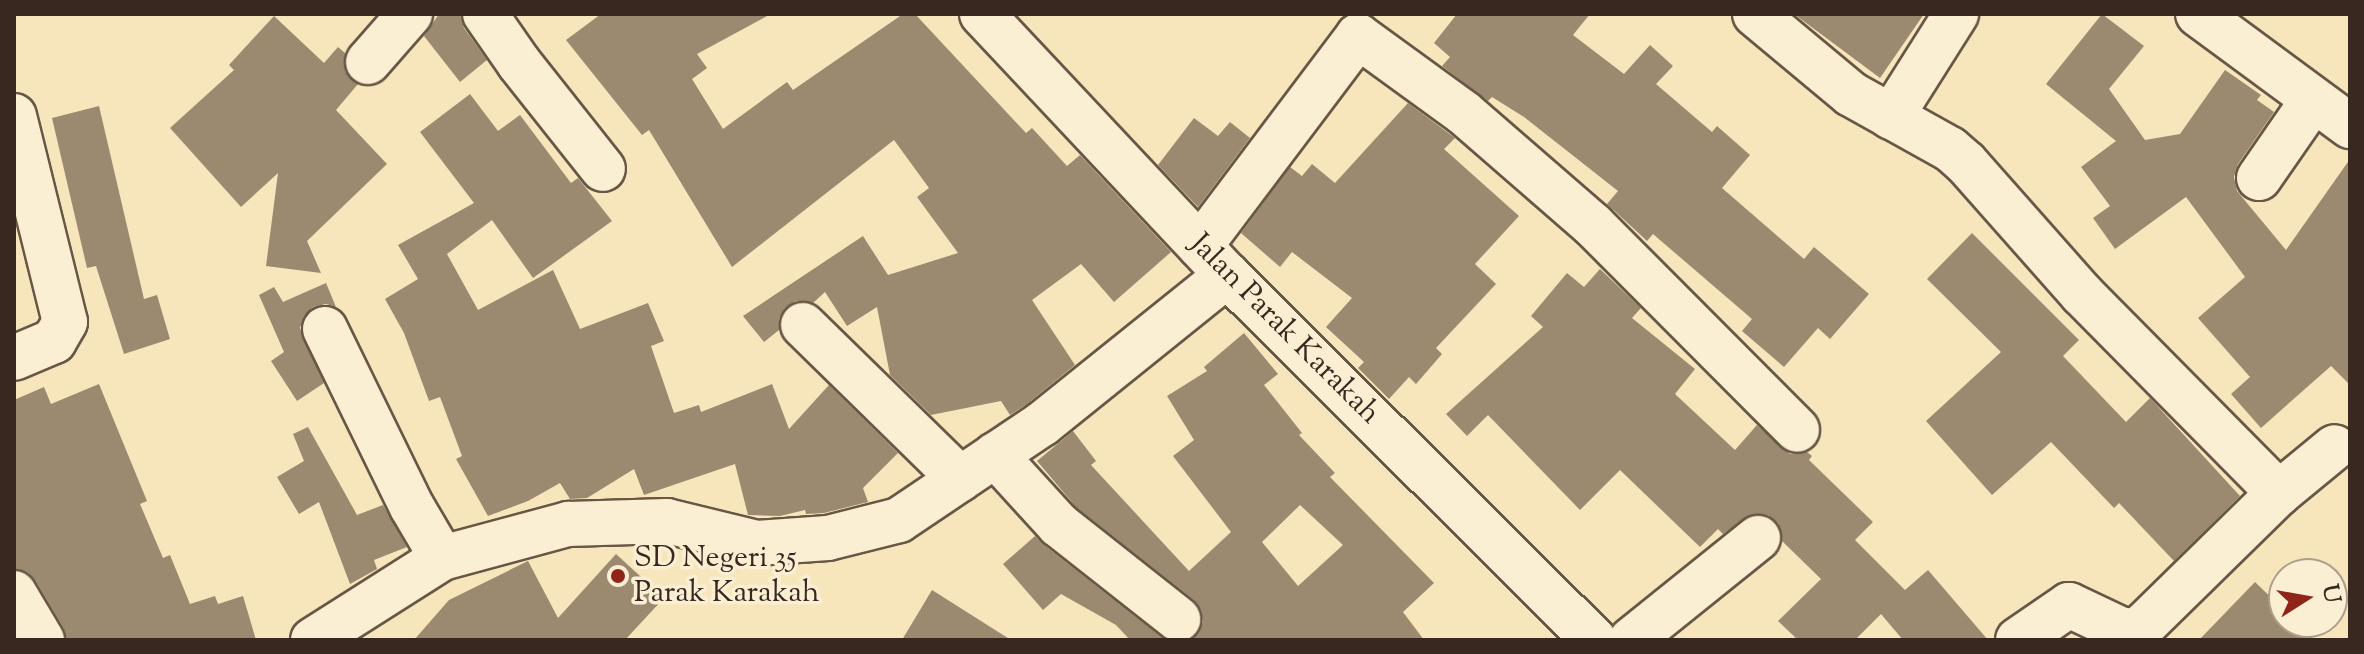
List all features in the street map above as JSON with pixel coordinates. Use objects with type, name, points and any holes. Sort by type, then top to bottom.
[{"type":"street","points":[[368,62],[410,14]]},
{"type":"street","points":[[485,14],[519,63],[603,169]]},
{"type":"street","name":"Jalan Parak Karakah","points":[[982,14],[1213,260],[1594,640]]},
{"type":"street","points":[[1755,14],[1851,94],[1950,149],[1966,163],[2082,294],[2279,493]]},
{"type":"street","points":[[1891,117],[1956,14]]},
{"type":"street","points":[[2198,14],[2350,126]]},
{"type":"street","points":[[313,640],[442,558],[568,524],[667,521],[757,543],[828,538],[899,520],[1042,424],[1213,260],[1366,25],[1593,225],[1797,430]]},
{"type":"street","points":[[2259,178],[2313,100]]},
{"type":"street","points":[[14,116],[65,322],[54,341],[14,358]]},
{"type":"street","points":[[803,325],[960,479]]},
{"type":"street","points":[[325,329],[412,507],[442,558]]},
{"type":"street","points":[[2018,640],[2069,605],[2122,630],[2133,631],[2143,626],[2279,493],[2335,447]]},
{"type":"street","points":[[995,455],[1059,525],[1178,619]]},
{"type":"street","points":[[1631,640],[1758,538]]},
{"type":"street","points":[[14,593],[42,640]]},
{"type":"building","points":[[439,14],[460,14],[464,28],[487,60],[460,82],[424,36]]},
{"type":"building","points":[[601,14],[771,14],[697,54],[707,68],[692,79],[723,129],[787,82],[793,90],[903,14],[915,14],[1026,133],[1032,128],[1067,166],[1080,155],[1171,252],[1114,302],[1081,264],[1032,300],[1075,365],[1027,404],[1010,415],[1001,401],[931,415],[890,375],[877,307],[847,326],[825,292],[813,303],[796,301],[785,308],[779,318],[779,330],[764,342],[743,316],[863,236],[888,275],[958,253],[917,197],[929,188],[894,140],[732,267],[649,130],[642,135],[566,40]]},
{"type":"building","points":[[1457,14],[1590,14],[1573,35],[1624,74],[1650,45],[1673,66],[1656,84],[1712,132],[1717,126],[1750,155],[1722,188],[1804,259],[1814,247],[1869,294],[1830,339],[1818,328],[1784,367],[1742,331],[1752,319],[1653,234],[1647,241],[1607,204],[1618,191],[1524,117],[1492,97],[1488,101],[1442,66],[1450,57],[1434,43]]},
{"type":"building","points":[[1794,14],[1924,14],[1880,78]]},
{"type":"building","points":[[2102,14],[2144,46],[2109,89],[2145,140],[2180,134],[2225,70],[2261,95],[2257,100],[2274,112],[2238,164],[2234,177],[2237,191],[2286,250],[2350,159],[2350,385],[2331,366],[2261,428],[2231,394],[2250,377],[2198,318],[2245,277],[2186,197],[2115,249],[2093,218],[2110,206],[2081,167],[2116,141],[2046,84]]},
{"type":"building","points":[[274,16],[324,63],[338,47],[345,53],[345,71],[358,84],[336,110],[387,164],[307,241],[321,273],[266,266],[278,173],[241,207],[170,128],[234,70],[229,65]]},
{"type":"building","points":[[470,94],[498,131],[520,115],[571,183],[578,178],[612,221],[533,278],[492,220],[447,254],[478,310],[553,270],[580,329],[648,303],[664,341],[651,346],[674,413],[699,405],[701,412],[772,384],[789,429],[829,385],[898,453],[863,488],[868,502],[824,513],[806,514],[805,510],[780,516],[748,515],[735,464],[644,495],[634,469],[587,498],[570,499],[560,483],[528,501],[488,516],[456,459],[462,456],[440,397],[429,401],[404,333],[385,299],[418,279],[398,245],[474,203],[420,132]]},
{"type":"building","points":[[1408,103],[1455,138],[1444,149],[1519,216],[1475,264],[1496,284],[1436,348],[1442,354],[1416,384],[1409,377],[1389,399],[1358,368],[1364,362],[1326,327],[1352,298],[1292,252],[1280,267],[1241,233],[1290,167],[1302,176],[1312,164],[1335,183]]},
{"type":"building","points":[[99,106],[144,299],[157,295],[170,339],[124,354],[96,266],[87,268],[52,118]]},
{"type":"building","points":[[1194,118],[1218,136],[1230,122],[1250,138],[1198,207],[1158,165]]},
{"type":"building","points":[[1972,233],[2079,340],[2063,356],[2126,422],[2150,398],[2240,496],[2174,561],[2119,503],[2114,508],[2051,442],[1992,495],[1926,421],[2001,352],[1927,279]]},
{"type":"building","points":[[1600,269],[1641,308],[1632,318],[1695,369],[1675,394],[1735,450],[1757,425],[1790,454],[1807,452],[1812,456],[1809,460],[1873,522],[1855,540],[1905,590],[1928,570],[1988,640],[1903,640],[1881,614],[1855,640],[1798,640],[1778,621],[1821,579],[1782,541],[1778,523],[1768,515],[1753,514],[1723,534],[1718,529],[1700,547],[1620,470],[1580,510],[1488,415],[1467,436],[1446,414],[1543,327],[1531,316],[1567,273],[1584,287]]},
{"type":"building","points":[[326,283],[336,307],[326,304],[313,307],[304,316],[300,328],[324,383],[297,401],[271,361],[284,352],[259,295],[274,287],[283,302]]},
{"type":"building","points":[[1244,333],[1278,374],[1264,385],[1302,433],[1299,435],[1335,473],[1330,477],[1434,583],[1403,612],[1424,640],[1190,640],[1198,634],[1203,622],[1194,600],[1076,507],[1037,461],[1073,431],[1096,461],[1091,465],[1189,571],[1231,532],[1173,456],[1194,440],[1167,396],[1207,371],[1204,367]],"holes":[[[1300,505],[1343,545],[1298,586],[1262,542]]]},
{"type":"building","points":[[99,384],[147,501],[140,504],[163,558],[170,555],[190,604],[215,596],[218,604],[243,596],[256,640],[67,640],[63,627],[35,580],[27,572],[14,568],[14,400],[44,387],[51,404]]},
{"type":"building","points":[[308,427],[357,515],[383,505],[407,547],[374,560],[377,569],[350,584],[319,502],[299,514],[277,477],[304,461],[293,434]]},
{"type":"building","points":[[1035,536],[1165,640],[1130,640],[1116,625],[1061,594],[1043,610],[1003,564]]},
{"type":"building","points":[[616,554],[664,598],[625,640],[414,640],[449,600],[528,561],[558,618]]},
{"type":"building","points":[[2255,582],[2268,595],[2268,638],[2315,640],[2199,640]]},
{"type":"building","points":[[932,590],[1011,640],[902,640]]},
{"type":"place","name":"SD Negeri 35 Parak Karakah","points":[[618,576]]}]
